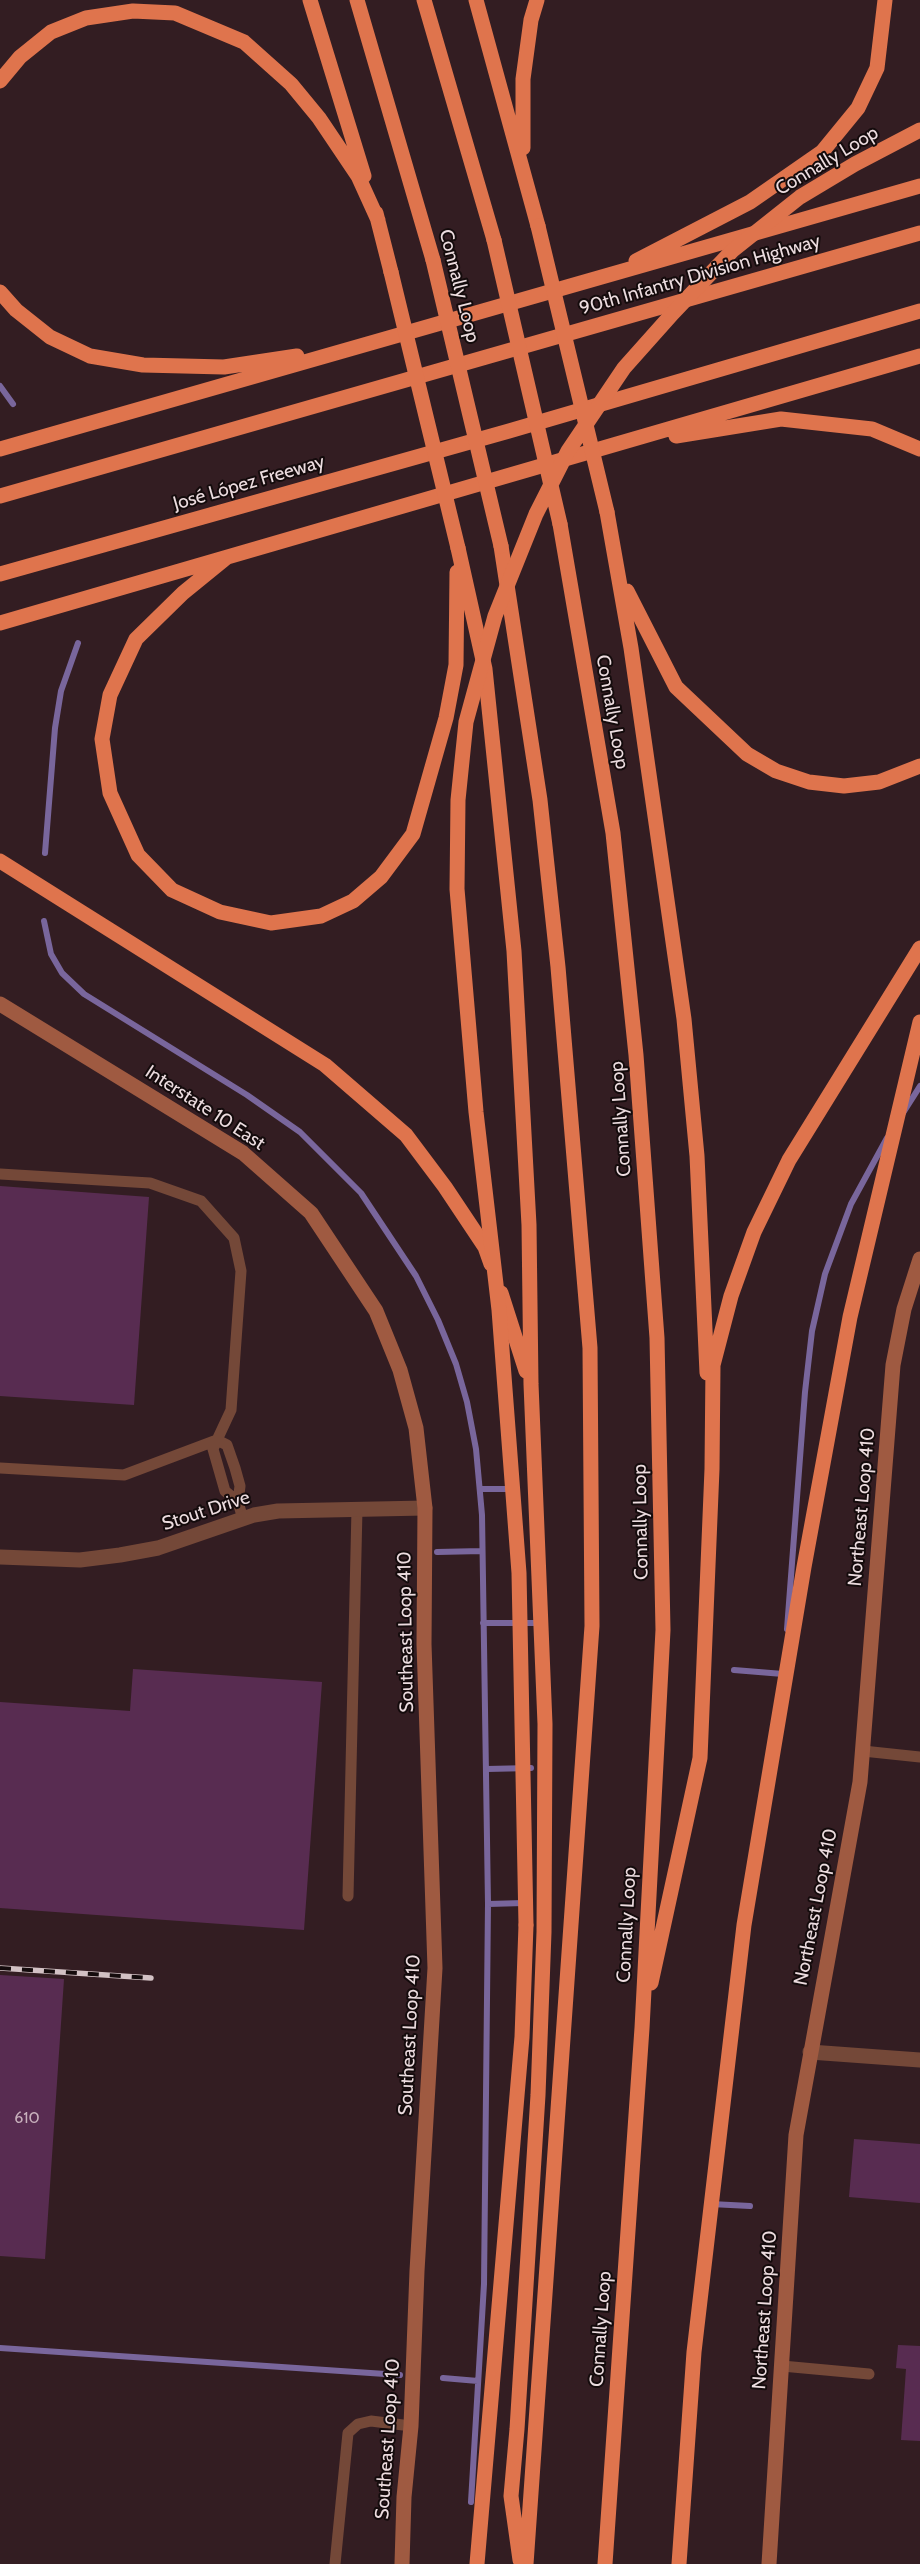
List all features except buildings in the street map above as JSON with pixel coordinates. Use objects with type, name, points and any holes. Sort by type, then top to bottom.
[{"type":"highway","points":[[310,0],[378,220],[458,548],[485,669],[514,951],[529,1225],[530,1384],[545,1724],[544,1932],[538,2095],[517,2429],[510,2496],[520,2564]]},
{"type":"highway","name":"Connally Loop","points":[[357,0],[434,260],[500,546],[540,800],[558,967],[590,1368],[592,1626],[526,2564]]},
{"type":"highway","name":"Connally Loop","points":[[424,0],[494,240],[560,524],[612,833],[636,1055],[656,1338],[663,1630],[642,2028],[605,2564]]},
{"type":"highway","points":[[476,0],[538,226],[607,512],[631,648],[684,1019],[697,1156],[712,1470]]},
{"type":"highway","points":[[524,176],[523,79],[531,20],[537,0]]},
{"type":"highway","points":[[611,274],[750,202],[822,152],[858,108],[877,68],[885,0]]},
{"type":"highway","points":[[0,81],[20,57],[50,32],[86,18],[133,11],[175,13],[244,42],[291,84],[319,118],[358,176],[378,220]]},
{"type":"highway","name":"Connally Loop","points":[[486,2464],[522,2038],[526,1925],[519,1574],[499,1310],[476,1112],[458,889],[458,800],[466,722],[495,616],[536,514],[568,451],[624,368],[732,251],[800,196],[855,164],[920,130]]},
{"type":"highway","points":[[0,449],[920,186]]},
{"type":"highway","name":"90th Infantry Division Highway","points":[[0,496],[920,233]]},
{"type":"highway","points":[[0,292],[16,310],[50,338],[90,356],[143,365],[224,367],[358,347]]},
{"type":"highway","name":"José López Freeway","points":[[0,574],[920,311]]},
{"type":"highway","points":[[0,623],[630,442],[920,356]]},
{"type":"highway","points":[[630,442],[781,419],[872,429],[920,449]]},
{"type":"highway","points":[[226,558],[183,593],[136,639],[110,695],[102,739],[110,792],[138,855],[172,890],[220,912],[271,923],[321,916],[353,900],[381,877],[413,834],[443,727],[456,664],[458,548]]},
{"type":"highway","points":[[617,568],[639,619],[676,687],[747,754],[776,771],[809,782],[844,786],[879,782],[920,766]]},
{"type":"highway","points":[[0,861],[325,1065],[406,1135],[445,1186],[486,1247],[530,1384]]},
{"type":"highway","points":[[642,2028],[700,1758],[712,1470],[713,1365],[731,1296],[754,1232],[790,1160],[920,948]]},
{"type":"highway","points":[[679,2564],[694,2352],[744,1925],[802,1576],[850,1317],[920,1022]]},
{"type":"highway","points":[[469,2564],[486,2464]]},
{"type":"highway","points":[[477,2564],[486,2464]]},
{"type":"main road","name":"Interstate 10 East","points":[[0,1004],[243,1153],[310,1213],[376,1311],[400,1370],[416,1428],[425,1508]]},
{"type":"main road","name":"Northeast Loop 410","points":[[769,2564],[796,2135],[860,1782],[893,1365],[904,1309],[920,1260]]},
{"type":"main road","name":"Southeast Loop 410","points":[[402,2564],[404,2497],[411,2426],[417,2271],[435,1968],[424,1644],[425,1508]]},
{"type":"street","name":"Stout Drive","points":[[0,1557],[80,1560],[120,1555],[158,1548],[243,1519],[278,1511],[425,1508]]},
{"type":"street","points":[[810,2052],[920,2060]]},
{"type":"lane","points":[[0,1174],[150,1183],[201,1201],[234,1238],[241,1271],[231,1410],[219,1445],[225,1490],[238,1502]]},
{"type":"lane","points":[[0,1468],[124,1475],[219,1445]]},
{"type":"lane","points":[[219,1445],[240,1486],[238,1502],[243,1519]]},
{"type":"lane","points":[[348,1896],[357,1509]]},
{"type":"lane","points":[[862,1751],[920,1757]]},
{"type":"lane","points":[[782,2366],[869,2374]]},
{"type":"lane","points":[[335,2564],[348,2433],[358,2424],[371,2421],[411,2426]]},
{"type":"waterway","points":[[0,386],[13,404]]},
{"type":"waterway","points":[[45,853],[55,728],[61,691],[78,643]]},
{"type":"waterway","points":[[44,921],[51,954],[62,973],[84,994],[247,1095],[300,1132],[361,1193],[416,1276],[438,1320],[456,1364],[467,1402],[476,1449],[482,1515],[488,1904],[484,2284],[471,2502]]},
{"type":"waterway","points":[[903,1113],[920,1086]]},
{"type":"waterway","points":[[787,1629],[805,1392],[812,1331],[825,1274],[851,1204],[887,1138]]},
{"type":"waterway","points":[[481,1489],[513,1489]]},
{"type":"waterway","points":[[437,1552],[482,1551]]},
{"type":"waterway","points":[[483,1623],[542,1623]]},
{"type":"waterway","points":[[734,1670],[783,1674]]},
{"type":"waterway","points":[[487,1769],[531,1768]]},
{"type":"waterway","points":[[488,1904],[524,1903]]},
{"type":"waterway","points":[[711,2204],[750,2206]]},
{"type":"waterway","points":[[0,2348],[400,2375]]},
{"type":"waterway","points":[[443,2378],[478,2381]]},
{"type":"railway","points":[[0,1968],[151,1978]]}]
